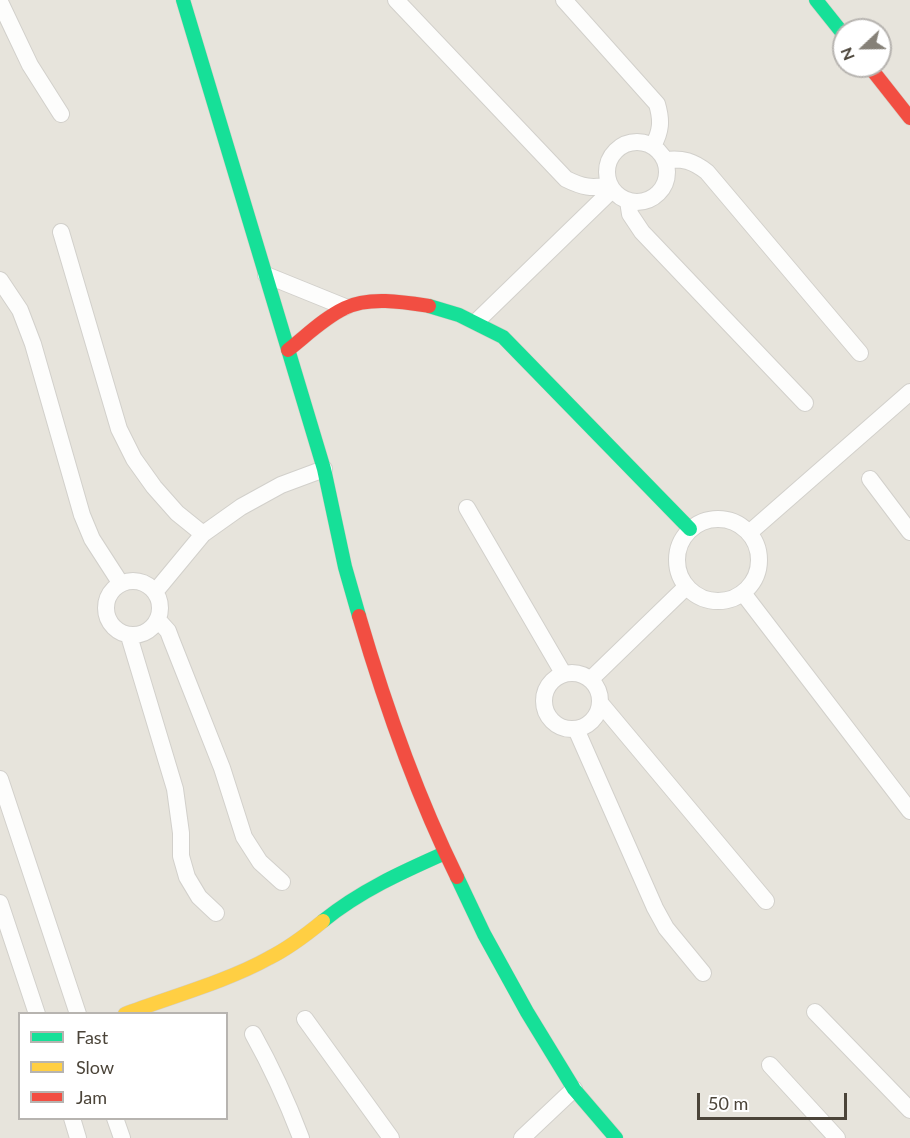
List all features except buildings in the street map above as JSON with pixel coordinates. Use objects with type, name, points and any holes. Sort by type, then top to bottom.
[{"type":"street","points":[[183,0],[324,469],[345,567],[373,664],[406,759],[445,854],[484,934],[527,1012],[574,1089],[616,1138]]},
{"type":"street","points":[[396,0],[566,179],[580,186],[611,188]]},
{"type":"street","points":[[564,0],[657,104],[661,117],[660,132],[654,146]]},
{"type":"street","points":[[816,0],[832,20]]},
{"type":"street","points":[[0,2],[30,65],[61,114]]},
{"type":"street","points":[[878,78],[910,118]]},
{"type":"street","points":[[645,142],[654,146],[665,160],[667,172],[665,183],[659,193],[650,199],[639,202],[628,201],[611,188],[606,176],[610,156],[616,148],[625,143],[645,142]]},
{"type":"street","points":[[665,160],[682,159],[696,163],[707,172],[860,353]]},
{"type":"street","points":[[477,321],[611,188]]},
{"type":"street","points":[[628,201],[630,214],[635,224],[805,403]]},
{"type":"street","points":[[61,232],[119,429],[134,459],[154,487],[177,513],[203,534]]},
{"type":"street","points":[[266,275],[345,307]]},
{"type":"street","points":[[0,280],[20,310],[33,344],[82,515],[92,539],[121,584]]},
{"type":"street","points":[[288,350],[345,307],[372,302],[399,301],[426,304],[477,321],[503,337],[690,529]]},
{"type":"street","points":[[749,533],[910,392]]},
{"type":"street","points":[[155,592],[203,534],[241,507],[271,490],[324,469]]},
{"type":"street","points":[[870,479],[910,532]]},
{"type":"street","points":[[467,508],[563,673]]},
{"type":"street","points":[[714,518],[727,519],[740,524],[749,533],[758,548],[759,565],[754,580],[742,593],[729,600],[713,601],[698,597],[686,587],[677,568],[678,546],[690,529],[701,521],[714,518]]},
{"type":"street","points":[[135,581],[143,583],[155,592],[160,606],[158,620],[146,633],[129,636],[114,628],[109,622],[106,613],[108,596],[121,584],[135,581]]},
{"type":"street","points":[[591,679],[686,587]]},
{"type":"street","points":[[742,593],[910,811]]},
{"type":"street","points":[[158,620],[168,631],[222,768],[244,837],[260,862],[282,882]]},
{"type":"street","points":[[129,636],[175,789],[181,833],[181,856],[187,878],[199,897],[216,913]]},
{"type":"street","points":[[578,672],[591,679],[599,690],[601,704],[597,716],[588,725],[576,729],[564,728],[554,722],[546,712],[544,701],[546,689],[553,679],[563,673],[578,672]]},
{"type":"street","points":[[601,704],[766,901]]},
{"type":"street","points":[[576,729],[655,908],[680,947],[703,973]]},
{"type":"street","points":[[0,779],[77,1012]]},
{"type":"street","points":[[130,1012],[268,959],[302,938],[333,913],[368,890],[406,870],[445,854]]},
{"type":"street","points":[[0,903],[7,941],[36,1012]]},
{"type":"street","points":[[815,1012],[910,1110]]},
{"type":"street","points":[[305,1019],[391,1138]]},
{"type":"street","points":[[253,1034],[288,1102],[301,1138]]},
{"type":"street","points":[[770,1065],[837,1138]]},
{"type":"street","points":[[522,1138],[574,1089]]},
{"type":"street","points":[[72,1120],[78,1138]]},
{"type":"street","points":[[115,1120],[122,1138]]},
{"type":"shaded area","points":[[0,0],[910,0],[910,1138],[0,1138]]},
{"type":"traffic: fast","points":[[183,0],[324,469],[345,567],[359,616]]},
{"type":"traffic: fast","points":[[816,0],[832,20]]},
{"type":"traffic: fast","points":[[429,306],[459,315],[503,337],[690,529]]},
{"type":"traffic: fast","points":[[323,921],[367,891],[445,853]]},
{"type":"traffic: fast","points":[[457,877],[484,934],[527,1012],[574,1089],[616,1138]]},
{"type":"traffic: slow","points":[[131,1012],[253,966],[290,946],[323,921]]},
{"type":"traffic: jam","points":[[878,78],[910,118]]},
{"type":"traffic: jam","points":[[288,350],[330,317],[354,304],[387,301],[429,306]]},
{"type":"traffic: jam","points":[[359,616],[402,749],[457,877]]}]
